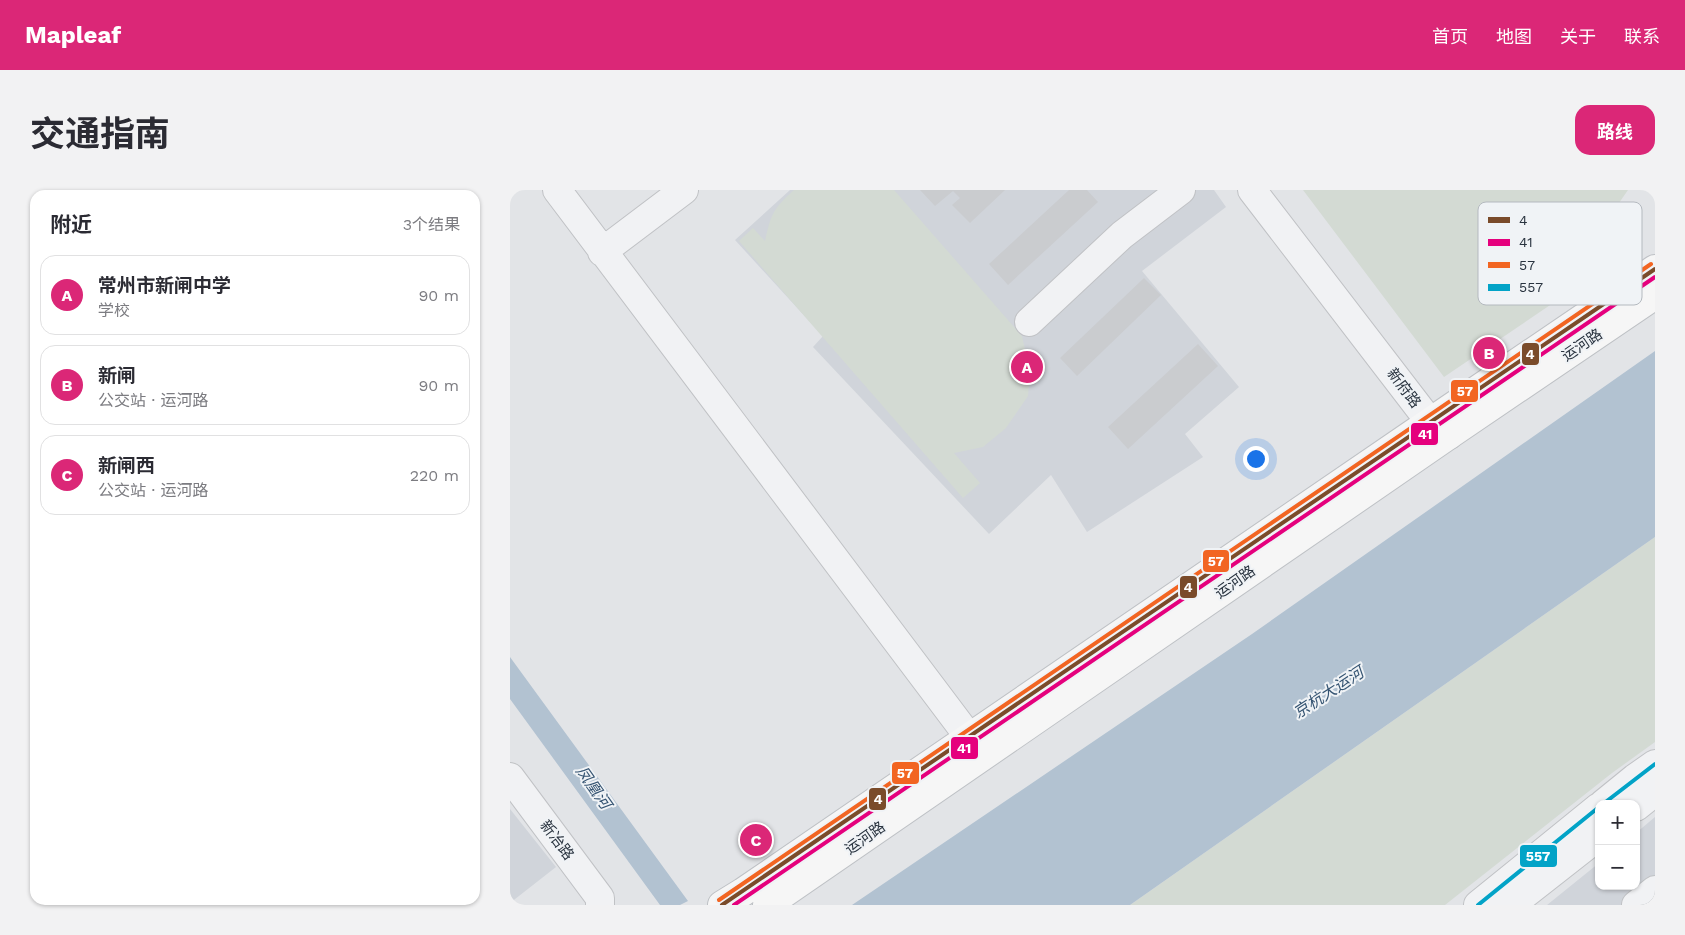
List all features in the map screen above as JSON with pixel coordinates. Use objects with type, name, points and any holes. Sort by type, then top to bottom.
[{"type":"main road","name":"运河路","points":[[1642,278],[1655,269]]},
{"type":"main road","name":"运河路","points":[[1642,303],[1655,295]]},
{"type":"main road","name":"运河路","points":[[767,905],[1605,305]]},
{"type":"main road","name":"运河路","points":[[732,899],[969,737],[1441,423],[1638,305]]},
{"type":"street","points":[[557,190],[969,737]]},
{"type":"street","points":[[602,252],[684,190]]},
{"type":"street","points":[[1029,322],[1122,235],[1180,190]]},
{"type":"street","name":"新府路","points":[[1252,190],[1441,423]]},
{"type":"street","name":"新府路","points":[[1273,190],[1441,423]]},
{"type":"street","points":[[1608,800],[1655,764]]},
{"type":"street","name":"新冶路","points":[[510,777],[600,898],[600,905]]},
{"type":"street","points":[[1640,804],[1655,792]]},
{"type":"street","points":[[1478,905],[1595,810]]},
{"type":"street","points":[[1511,905],[1595,839]]},
{"type":"street","points":[[1636,905],[1655,890]]},
{"type":"shaded area","points":[[790,190],[1214,190],[1226,207],[1142,271],[1239,387],[1185,434],[1203,457],[1087,532],[1051,475],[989,534],[813,347],[823,336],[735,240]]},
{"type":"shaded area","points":[[794,190],[894,190],[1022,336],[1030,373],[1028,396],[1006,428],[983,447],[954,453],[980,483],[963,498],[739,241],[753,228],[765,241],[774,212],[781,202]]},
{"type":"shaded area","points":[[1303,190],[1628,190],[1620,202],[1478,202],[1478,305],[1550,305],[1444,377]]},
{"type":"shaded area","points":[[1655,537],[1655,742],[1612,773],[1445,905],[1130,905]]},
{"type":"shaded area","points":[[510,809],[556,867],[510,903]]},
{"type":"shaded area","points":[[1655,817],[1655,905],[1547,905],[1595,866],[1595,890],[1640,890],[1640,830]]},
{"type":"water","name":"京杭大运河","points":[[1655,351],[1655,537],[1130,905],[852,905],[1252,634]]},
{"type":"water","name":"凤凰河","points":[[510,657],[688,901],[680,905],[660,905],[510,699]]},
{"type":"building","points":[[920,190],[1005,190],[970,223],[952,205],[960,198],[953,191],[935,206]]},
{"type":"building","points":[[1069,190],[1087,190],[1098,202],[1008,285],[989,264]]},
{"type":"building","points":[[1144,278],[1161,295],[1077,376],[1060,358]]},
{"type":"building","points":[[1198,344],[1218,366],[1128,449],[1108,427]]},
{"type":"transit line","name":"57","points":[[1642,270],[1651,264]]},
{"type":"transit line","name":"4","points":[[1642,278],[1655,269]]},
{"type":"transit line","name":"41","points":[[1642,286],[1655,277]]},
{"type":"transit line","name":"57","points":[[719,900],[1591,305]]},
{"type":"transit line","name":"4","points":[[722,905],[1602,305]]},
{"type":"transit line","name":"41","points":[[734,905],[1614,305]]},
{"type":"transit line","name":"557","points":[[1608,800],[1655,764]]},
{"type":"transit line","name":"557","points":[[1478,905],[1595,810]]},
{"type":"place","name":"新闸","points":[[1489,353]]},
{"type":"place","name":"常州市新闸中学","points":[[1027,367]]},
{"type":"place","name":"新闸西","points":[[756,840]]}]
